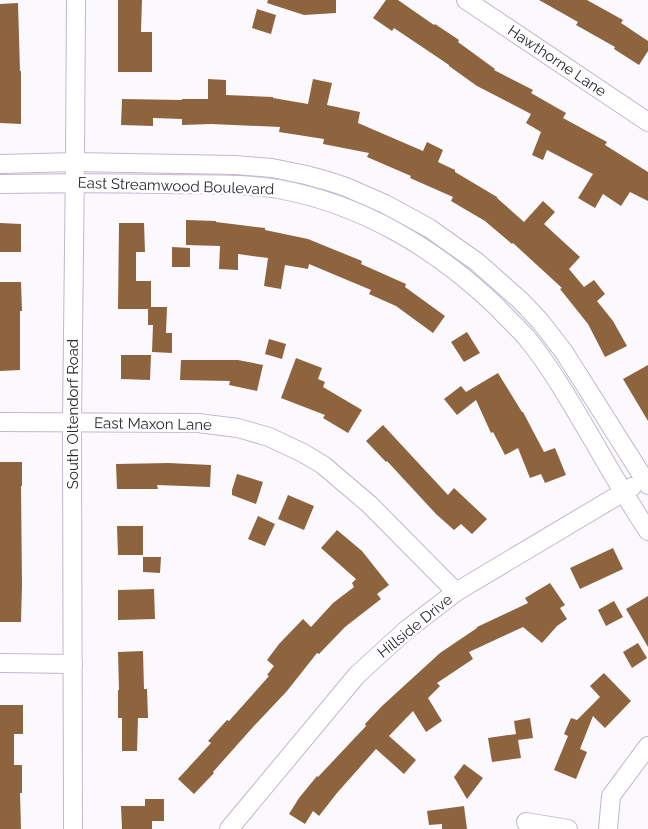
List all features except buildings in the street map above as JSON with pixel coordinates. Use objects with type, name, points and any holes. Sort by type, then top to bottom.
[{"type":"street","name":"South Oltendorf Road","points":[[73,829],[72,423],[76,0]]},
{"type":"street","name":"Hawthorne Lane","points":[[466,0],[648,122]]},
{"type":"street","name":"East Streamwood Boulevard","points":[[0,164],[75,162],[235,165],[272,168],[306,175],[346,187],[385,204],[429,228],[477,262],[540,320],[564,352],[647,481]]},
{"type":"street","name":"East Streamwood Boulevard","points":[[0,184],[75,183],[263,187],[296,193],[336,205],[396,231],[431,252],[467,280],[488,298],[525,336],[560,383],[648,532]]},
{"type":"street","name":"East Maxon Lane","points":[[0,422],[198,423],[238,428],[269,437],[323,465],[369,504],[456,592]]},
{"type":"street","name":"Hillside Drive","points":[[231,828],[357,675],[405,632],[456,592],[647,481]]},
{"type":"street","points":[[0,664],[73,664]]},
{"type":"street","points":[[608,829],[611,796],[648,746]]},
{"type":"street","points":[[526,822],[568,829]]}]
